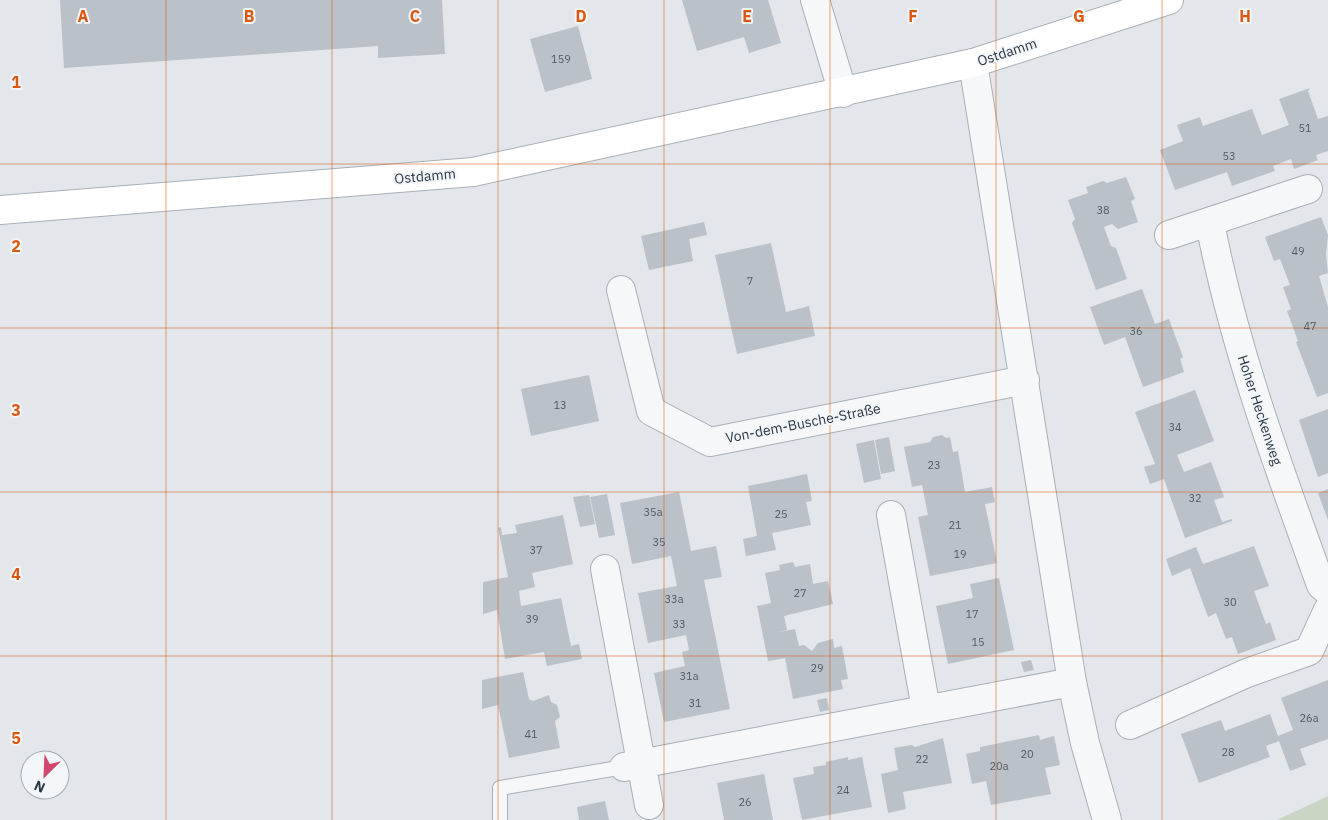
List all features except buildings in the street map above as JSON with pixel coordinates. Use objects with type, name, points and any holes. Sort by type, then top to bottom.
[{"type":"street","points":[[815,0],[842,93]]},
{"type":"street","name":"Ostdamm","points":[[0,210],[473,172],[973,63],[1169,0]]},
{"type":"street","points":[[973,63],[1072,682],[1085,743],[1106,820]]},
{"type":"street","points":[[1169,235],[1308,189]]},
{"type":"street","name":"Hoher Heckenweg","points":[[1210,223],[1218,264],[1258,411],[1320,585],[1328,591]]},
{"type":"street","name":"Von-dem-Busche-Straße","points":[[621,290],[651,411],[710,442],[1025,380]]},
{"type":"street","points":[[891,516],[926,709]]},
{"type":"street","points":[[605,569],[633,766],[649,805]]},
{"type":"street","points":[[1130,725],[1247,673],[1309,651],[1328,610]]},
{"type":"street","points":[[633,766],[1072,682]]},
{"type":"lane","points":[[500,820],[500,788],[633,766]]},
{"type":"green space","points":[[1328,796],[1328,820],[1277,820]]}]
